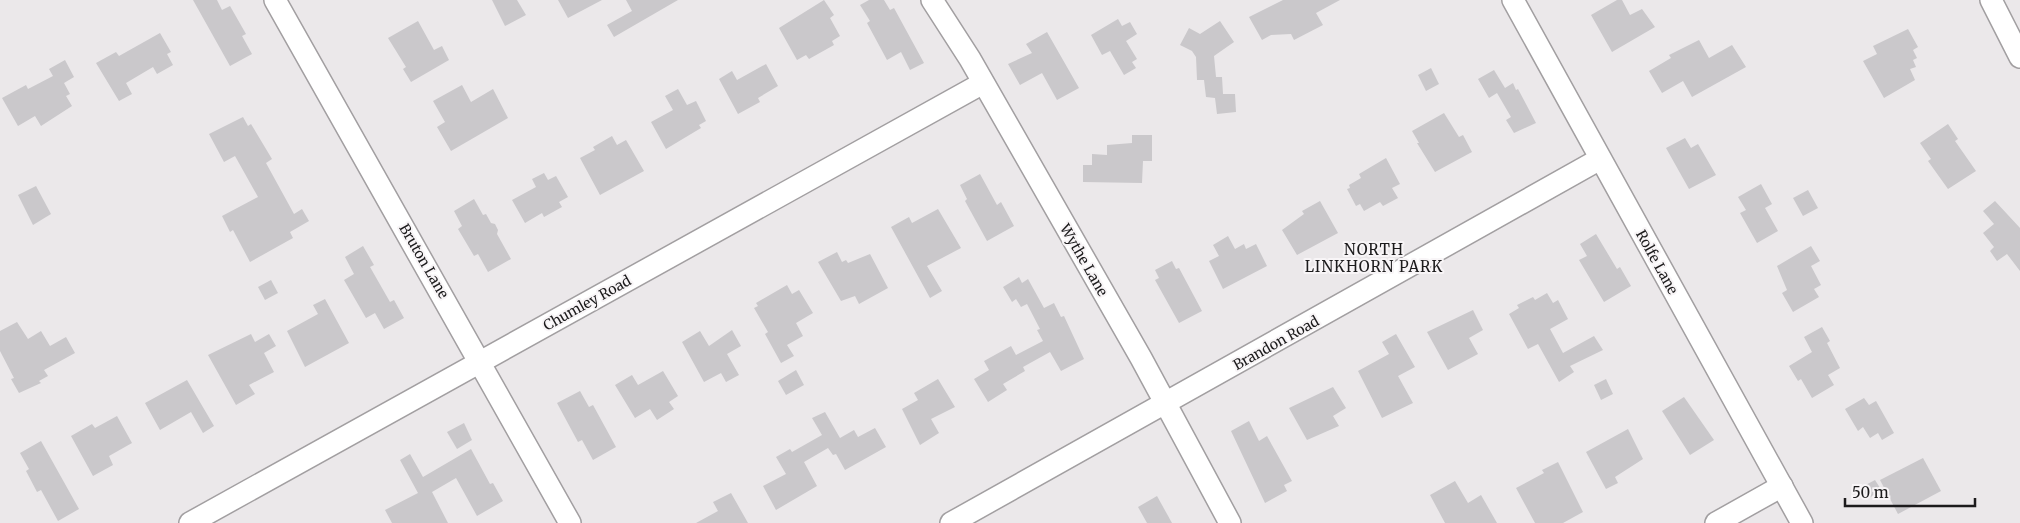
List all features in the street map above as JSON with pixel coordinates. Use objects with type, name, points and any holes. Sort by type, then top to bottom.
[{"type":"street","name":"Bruton Lane","points":[[275,0],[481,362],[570,523]]},
{"type":"street","name":"Wythe Lane","points":[[932,0],[984,83],[1166,404],[1230,523]]},
{"type":"street","name":"Rolfe Lane","points":[[1513,0],[1802,523]]},
{"type":"street","points":[[1991,0],[2020,57]]},
{"type":"street","name":"Chumley Road","points":[[190,523],[984,83]]},
{"type":"street","name":"Brandon Road","points":[[951,523],[1600,159]]},
{"type":"street","points":[[1716,523],[1782,486]]},
{"type":"building","points":[[193,0],[217,0],[222,10],[230,6],[246,34],[242,36],[252,54],[230,66]]},
{"type":"building","points":[[492,0],[517,0],[526,15],[505,26]]},
{"type":"building","points":[[558,0],[602,0],[568,18]]},
{"type":"building","points":[[626,0],[678,0],[614,37],[607,25],[632,11]]},
{"type":"building","points":[[824,0],[834,15],[830,18],[840,36],[832,41],[834,45],[809,59],[806,55],[797,60],[779,28]]},
{"type":"building","points":[[869,0],[884,0],[890,10],[894,8],[924,63],[910,70],[901,52],[887,60],[867,23],[870,21],[860,5]]},
{"type":"building","points":[[1283,0],[1340,0],[1316,13],[1323,25],[1294,40],[1291,34],[1271,35],[1262,40],[1249,17]]},
{"type":"building","points":[[1617,0],[1622,0],[1630,15],[1642,9],[1655,27],[1612,52],[1591,15]]},
{"type":"building","points":[[1118,19],[1122,26],[1130,22],[1137,34],[1126,41],[1137,59],[1132,62],[1136,68],[1124,75],[1110,51],[1102,55],[1091,35]]},
{"type":"building","points":[[418,21],[434,50],[442,46],[449,60],[411,82],[403,69],[406,67],[388,38]]},
{"type":"building","points":[[1220,21],[1234,42],[1214,56],[1216,77],[1222,77],[1223,94],[1235,94],[1236,112],[1217,114],[1215,98],[1206,97],[1204,80],[1197,80],[1196,57],[1192,51],[1180,45],[1189,28],[1200,34]]},
{"type":"building","points":[[1908,29],[1918,47],[1913,50],[1917,58],[1913,60],[1916,67],[1910,69],[1915,80],[1884,98],[1863,61],[1877,54],[1873,46]]},
{"type":"building","points":[[1047,32],[1079,88],[1057,100],[1042,73],[1020,85],[1008,64],[1032,53],[1026,44]]},
{"type":"building","points":[[160,33],[171,52],[167,54],[173,65],[157,74],[153,67],[126,83],[132,94],[119,101],[96,63],[116,52],[119,56]]},
{"type":"building","points":[[1699,40],[1709,58],[1732,45],[1746,67],[1692,97],[1683,81],[1662,93],[1649,71],[1671,58],[1669,55]]},
{"type":"building","points":[[65,60],[74,77],[64,83],[70,94],[66,96],[72,106],[41,126],[35,116],[18,126],[2,98],[26,85],[28,89],[53,76],[49,69]]},
{"type":"building","points":[[766,64],[778,86],[758,98],[760,102],[738,114],[719,79],[732,71],[737,80]]},
{"type":"building","points":[[1431,68],[1439,84],[1426,91],[1418,75]]},
{"type":"building","points":[[1494,70],[1505,88],[1513,83],[1516,90],[1518,89],[1536,123],[1514,133],[1506,120],[1511,117],[1497,93],[1489,98],[1478,79]]},
{"type":"building","points":[[462,85],[471,102],[493,89],[508,118],[451,151],[437,127],[445,122],[433,101]]},
{"type":"building","points":[[678,89],[687,105],[696,101],[706,121],[699,125],[701,128],[666,149],[651,122],[673,110],[665,96]]},
{"type":"building","points":[[1444,113],[1459,137],[1463,135],[1472,152],[1435,172],[1417,143],[1419,143],[1412,131]]},
{"type":"building","points":[[243,117],[248,126],[251,124],[272,159],[266,163],[294,214],[302,209],[309,221],[290,232],[293,238],[250,262],[233,230],[230,232],[222,216],[258,197],[235,156],[224,162],[209,134]]},
{"type":"building","points":[[1948,124],[1958,139],[1955,141],[1976,171],[1948,189],[1928,161],[1931,159],[1920,143]]},
{"type":"building","points":[[1132,135],[1152,135],[1152,161],[1143,161],[1142,183],[1083,182],[1083,165],[1092,165],[1092,154],[1107,155],[1107,145],[1132,143]]},
{"type":"building","points":[[612,136],[617,145],[626,140],[644,171],[600,195],[580,158],[595,150],[593,147]]},
{"type":"building","points":[[1685,138],[1691,148],[1698,144],[1716,175],[1689,189],[1666,148]]},
{"type":"building","points":[[1386,158],[1400,184],[1392,188],[1398,198],[1383,206],[1380,202],[1364,211],[1360,204],[1356,206],[1347,189],[1350,188],[1349,185],[1361,178],[1359,174]]},
{"type":"building","points":[[544,173],[548,180],[556,176],[568,197],[559,202],[562,207],[544,217],[542,213],[525,223],[512,200],[536,187],[532,179]]},
{"type":"building","points":[[980,174],[997,205],[1001,202],[1014,226],[987,241],[965,201],[967,199],[960,185]]},
{"type":"building","points":[[1761,184],[1772,204],[1765,208],[1778,231],[1757,243],[1740,213],[1746,210],[1738,197]]},
{"type":"building","points":[[36,186],[51,214],[33,225],[18,195]]},
{"type":"building","points":[[1808,190],[1818,208],[1803,216],[1793,198]]},
{"type":"building","points":[[474,199],[483,215],[486,214],[491,223],[495,224],[498,230],[497,234],[511,259],[488,272],[478,254],[474,256],[458,229],[462,226],[454,211]]},
{"type":"building","points":[[1320,201],[1338,233],[1297,255],[1282,230],[1304,214],[1302,211]]},
{"type":"building","points":[[1995,201],[2020,228],[2020,271],[2007,254],[1997,261],[1990,251],[1994,247],[1983,233],[1994,224],[1983,211]]},
{"type":"building","points":[[938,209],[961,248],[927,266],[942,291],[930,298],[891,227],[909,217],[912,223]]},
{"type":"building","points":[[1596,234],[1617,269],[1620,267],[1631,286],[1604,302],[1579,260],[1587,256],[1580,244]]},
{"type":"building","points":[[1228,236],[1235,249],[1244,244],[1246,249],[1256,244],[1267,266],[1223,289],[1209,261],[1219,256],[1213,245]]},
{"type":"building","points":[[363,246],[374,265],[370,267],[390,302],[394,300],[404,318],[384,329],[375,313],[366,318],[344,280],[354,274],[345,257]]},
{"type":"building","points":[[1811,246],[1820,261],[1811,266],[1821,285],[1814,289],[1819,297],[1793,312],[1782,293],[1787,290],[1777,266]]},
{"type":"building","points":[[837,252],[842,262],[846,260],[848,263],[870,254],[888,288],[859,304],[855,296],[841,301],[818,262]]},
{"type":"building","points":[[1172,261],[1176,269],[1179,268],[1202,311],[1179,323],[1155,280],[1159,278],[1155,270]]},
{"type":"building","points":[[1019,277],[1022,283],[1028,279],[1044,308],[1054,303],[1061,317],[1064,316],[1084,359],[1061,371],[1050,352],[1023,367],[1025,371],[1003,384],[1007,390],[988,402],[974,379],[989,370],[984,361],[1011,346],[1016,355],[1043,341],[1037,330],[1040,329],[1027,304],[1021,307],[1016,299],[1012,302],[1003,287]]},
{"type":"building","points":[[271,280],[278,293],[265,300],[258,287]]},
{"type":"building","points":[[787,285],[792,294],[799,290],[813,313],[796,323],[803,336],[787,345],[794,356],[781,363],[765,334],[768,332],[754,308],[758,306],[756,303]]},
{"type":"building","points":[[1547,293],[1553,303],[1558,300],[1568,319],[1550,329],[1563,353],[1594,336],[1603,350],[1570,366],[1574,372],[1559,382],[1538,344],[1528,349],[1509,314],[1519,308],[1517,305],[1533,297],[1535,300]]},
{"type":"building","points":[[325,299],[349,343],[305,367],[287,331],[318,314],[313,305]]},
{"type":"building","points":[[1473,310],[1483,330],[1469,338],[1478,354],[1448,370],[1427,332]]},
{"type":"building","points":[[17,322],[28,339],[41,331],[50,346],[66,337],[75,353],[44,370],[48,376],[39,381],[41,383],[19,393],[11,379],[14,378],[0,351],[0,331]]},
{"type":"building","points":[[1822,327],[1830,341],[1827,343],[1840,368],[1828,375],[1834,385],[1812,398],[1801,379],[1798,381],[1789,366],[1812,352],[1804,337]]},
{"type":"building","points":[[732,330],[741,346],[727,354],[739,375],[726,382],[721,373],[704,382],[682,342],[700,331],[709,346]]},
{"type":"building","points":[[251,334],[255,342],[269,334],[276,346],[264,353],[274,372],[249,385],[255,394],[236,405],[208,355]]},
{"type":"building","points":[[1396,334],[1415,367],[1398,376],[1413,403],[1382,418],[1358,371],[1389,354],[1382,342]]},
{"type":"building","points":[[796,370],[804,385],[786,395],[778,381]]},
{"type":"building","points":[[663,371],[678,396],[669,402],[674,409],[657,420],[650,409],[635,418],[615,385],[632,375],[638,385]]},
{"type":"building","points":[[938,379],[955,407],[931,419],[939,433],[920,445],[902,409],[918,400],[914,393]]},
{"type":"building","points":[[1606,379],[1613,394],[1601,400],[1594,385]]},
{"type":"building","points":[[187,380],[214,426],[203,433],[191,412],[160,430],[145,403]]},
{"type":"building","points":[[1333,387],[1346,408],[1333,416],[1339,426],[1307,440],[1289,408]]},
{"type":"building","points":[[580,391],[589,407],[593,405],[616,447],[593,460],[582,440],[578,442],[557,403]]},
{"type":"building","points":[[1684,397],[1714,440],[1690,455],[1662,411]]},
{"type":"building","points":[[1864,398],[1869,405],[1876,401],[1894,433],[1882,440],[1878,433],[1870,438],[1863,427],[1858,431],[1845,409]]},
{"type":"building","points":[[825,412],[840,438],[854,430],[858,437],[875,428],[886,447],[845,470],[836,454],[833,455],[828,448],[804,462],[817,486],[776,510],[763,486],[786,474],[776,457],[790,449],[792,452],[822,435],[812,418]]},
{"type":"building","points":[[117,416],[132,443],[109,456],[113,465],[93,476],[71,436],[92,424],[95,428]]},
{"type":"building","points":[[1249,421],[1259,441],[1267,436],[1292,481],[1284,485],[1287,491],[1265,503],[1231,431]]},
{"type":"building","points":[[464,423],[472,440],[457,449],[447,432]]},
{"type":"building","points":[[1628,429],[1643,459],[1615,477],[1618,483],[1606,489],[1586,452]]},
{"type":"building","points":[[41,441],[79,509],[58,521],[41,490],[37,492],[26,471],[29,469],[20,453]]},
{"type":"building","points":[[471,449],[490,484],[493,483],[503,501],[477,516],[456,478],[432,492],[448,523],[392,523],[385,510],[418,493],[400,460],[410,454],[423,477]]},
{"type":"building","points":[[1923,458],[1941,491],[1898,514],[1880,480]]},
{"type":"building","points":[[1558,462],[1583,512],[1563,523],[1535,523],[1516,488],[1544,473],[1542,470]]},
{"type":"building","points":[[1875,480],[1882,491],[1865,500],[1858,489]]},
{"type":"building","points":[[1455,481],[1468,503],[1481,495],[1497,523],[1445,523],[1430,495]]},
{"type":"building","points":[[731,493],[748,523],[696,523],[718,511],[713,502]]},
{"type":"building","points":[[1157,496],[1172,523],[1147,523],[1138,507]]},
{"type":"district","name":"NORTH LINKHORN PARK","points":[[1374,258]]}]
